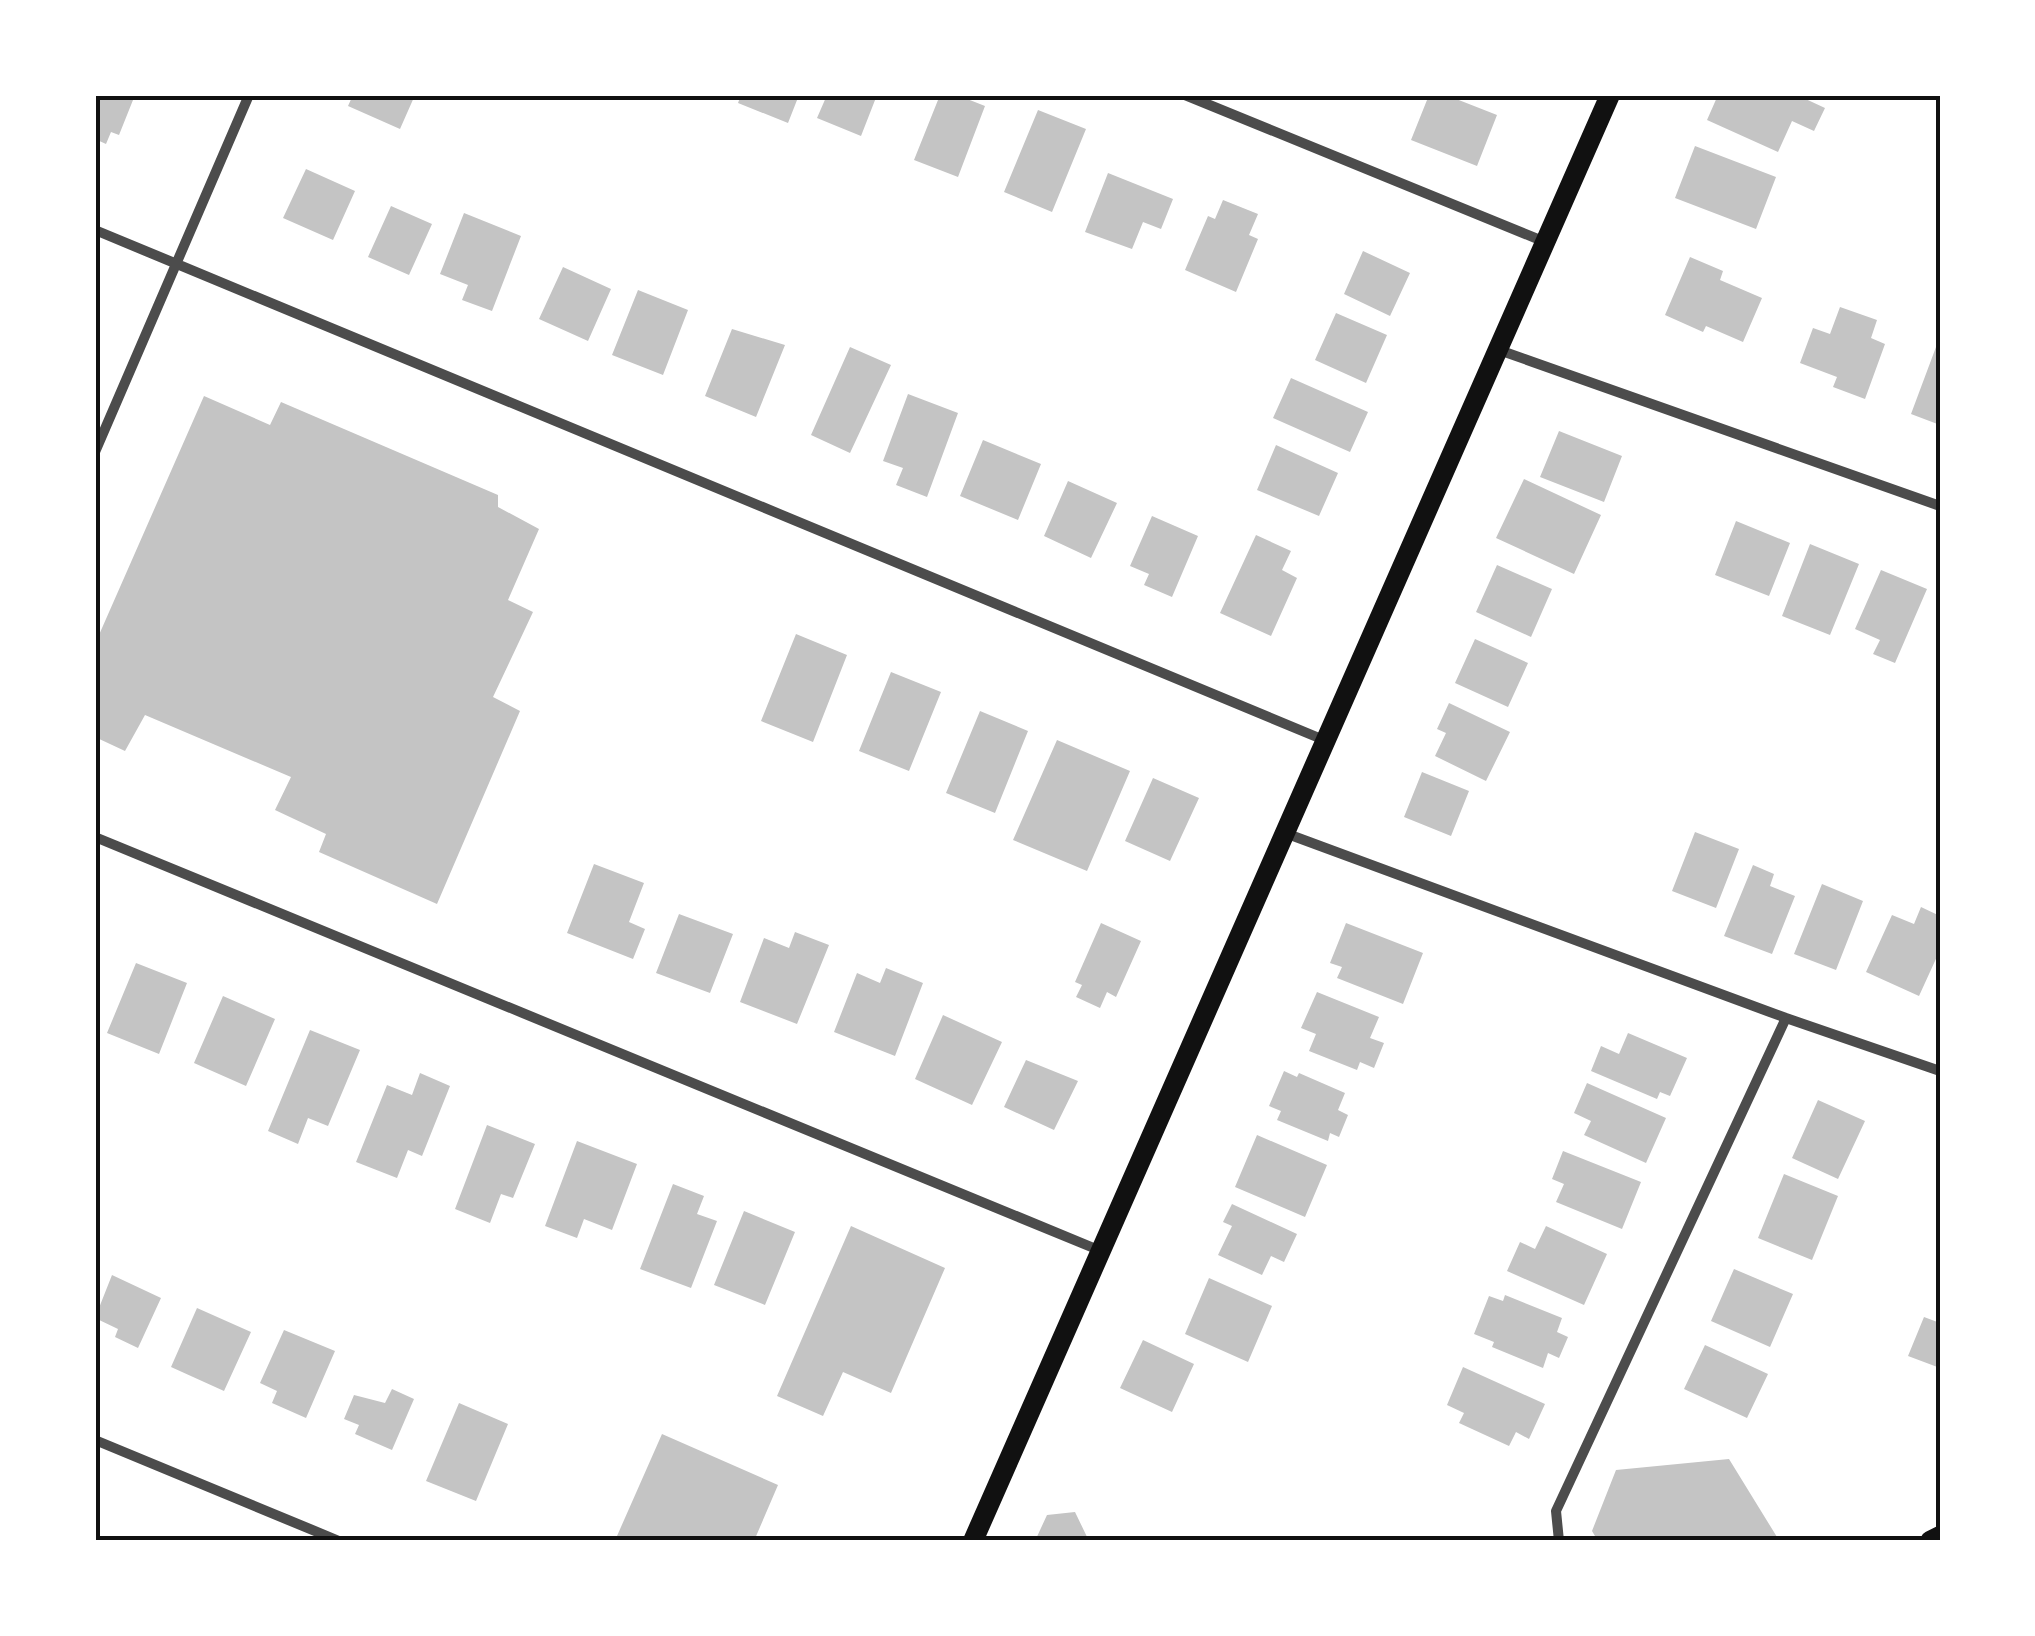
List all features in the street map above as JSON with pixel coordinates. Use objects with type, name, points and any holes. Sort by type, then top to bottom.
[{"type":"main road","points":[[973,1541],[1610,95]]},
{"type":"main road","points":[[1930,1541],[1940,1536]]},
{"type":"street","points":[[95,452],[249,95]]},
{"type":"street","points":[[1185,95],[1545,242]]},
{"type":"street","points":[[95,230],[1324,740]]},
{"type":"street","points":[[1499,350],[1940,506]]},
{"type":"street","points":[[1284,833],[1940,1071]]},
{"type":"street","points":[[95,837],[1101,1250]]},
{"type":"street","points":[[1560,1541],[1556,1512],[1786,1018]]},
{"type":"street","points":[[95,1440],[338,1541]]},
{"type":"building","points":[[95,95],[135,95],[119,135],[111,132],[106,144],[95,139]]},
{"type":"building","points":[[353,95],[415,95],[400,129],[348,106]]},
{"type":"building","points":[[741,95],[799,95],[788,123],[738,103]]},
{"type":"building","points":[[827,95],[877,95],[861,136],[817,118]]},
{"type":"building","points":[[940,95],[957,95],[985,106],[958,177],[914,160]]},
{"type":"building","points":[[1429,95],[1446,95],[1497,115],[1477,166],[1411,140]]},
{"type":"building","points":[[1718,95],[1797,95],[1825,108],[1814,131],[1792,121],[1778,152],[1707,120]]},
{"type":"building","points":[[1038,110],[1086,129],[1052,212],[1004,192]]},
{"type":"building","points":[[1695,146],[1776,177],[1756,229],[1675,198]]},
{"type":"building","points":[[306,169],[355,191],[333,240],[283,218]]},
{"type":"building","points":[[1108,173],[1173,199],[1161,229],[1143,222],[1132,249],[1085,232]]},
{"type":"building","points":[[1223,200],[1258,214],[1249,235],[1258,239],[1236,292],[1185,270],[1208,216],[1215,219]]},
{"type":"building","points":[[391,206],[432,224],[409,275],[368,257]]},
{"type":"building","points":[[464,213],[521,236],[492,311],[462,300],[468,285],[440,274]]},
{"type":"building","points":[[1363,251],[1410,273],[1390,316],[1344,294]]},
{"type":"building","points":[[1690,257],[1723,271],[1720,280],[1762,298],[1743,342],[1706,326],[1703,332],[1665,315]]},
{"type":"building","points":[[563,267],[611,289],[588,341],[539,319]]},
{"type":"building","points":[[638,290],[688,310],[663,375],[612,355]]},
{"type":"building","points":[[1840,307],[1877,320],[1871,338],[1885,344],[1865,399],[1833,387],[1837,377],[1800,363],[1813,328],[1830,334]]},
{"type":"building","points":[[1336,313],[1387,335],[1366,383],[1315,360]]},
{"type":"building","points":[[732,329],[785,345],[756,417],[705,396]]},
{"type":"building","points":[[850,347],[891,365],[850,453],[811,435]]},
{"type":"building","points":[[1936,347],[1940,349],[1940,425],[1911,414]]},
{"type":"building","points":[[1291,378],[1368,412],[1350,452],[1273,418]]},
{"type":"building","points":[[908,394],[958,413],[927,497],[896,485],[903,468],[883,461]]},
{"type":"building","points":[[204,396],[270,425],[281,402],[498,495],[498,507],[539,529],[508,600],[533,612],[493,697],[520,711],[437,904],[319,852],[326,834],[275,810],[291,777],[145,715],[125,751],[95,737],[95,644]]},
{"type":"building","points":[[1559,431],[1622,456],[1604,502],[1540,477]]},
{"type":"building","points":[[983,440],[1041,464],[1018,520],[960,496]]},
{"type":"building","points":[[1276,445],[1338,473],[1319,516],[1257,490]]},
{"type":"building","points":[[1524,479],[1601,515],[1574,574],[1496,538]]},
{"type":"building","points":[[1068,481],[1117,503],[1091,558],[1044,536]]},
{"type":"building","points":[[1152,516],[1198,536],[1172,597],[1144,585],[1149,574],[1130,566]]},
{"type":"building","points":[[1736,521],[1790,543],[1769,596],[1715,575]]},
{"type":"building","points":[[1256,535],[1291,551],[1282,570],[1297,578],[1271,636],[1220,613]]},
{"type":"building","points":[[1810,544],[1859,564],[1830,635],[1782,616]]},
{"type":"building","points":[[1497,565],[1552,589],[1531,637],[1476,612]]},
{"type":"building","points":[[1881,570],[1927,589],[1895,663],[1873,654],[1880,640],[1855,629]]},
{"type":"building","points":[[796,634],[847,655],[813,742],[761,721]]},
{"type":"building","points":[[1475,639],[1528,663],[1508,707],[1455,683]]},
{"type":"building","points":[[891,672],[941,692],[909,771],[859,751]]},
{"type":"building","points":[[1449,703],[1510,732],[1486,781],[1435,756],[1446,733],[1437,729]]},
{"type":"building","points":[[980,711],[1028,731],[995,813],[946,793]]},
{"type":"building","points":[[1057,740],[1130,771],[1087,871],[1013,840]]},
{"type":"building","points":[[1422,772],[1469,791],[1451,836],[1404,817]]},
{"type":"building","points":[[1153,778],[1199,798],[1170,861],[1125,841]]},
{"type":"building","points":[[1695,832],[1739,849],[1716,908],[1672,891]]},
{"type":"building","points":[[594,864],[644,883],[629,922],[645,929],[633,959],[567,933]]},
{"type":"building","points":[[1753,865],[1774,874],[1770,886],[1795,896],[1772,954],[1724,936]]},
{"type":"building","points":[[1822,884],[1863,901],[1836,970],[1794,954]]},
{"type":"building","points":[[1921,907],[1940,916],[1940,950],[1919,996],[1866,972],[1892,915],[1914,924]]},
{"type":"building","points":[[679,914],[733,934],[710,993],[656,973]]},
{"type":"building","points":[[1101,923],[1141,941],[1116,997],[1107,992],[1100,1008],[1076,997],[1082,985],[1075,982]]},
{"type":"building","points":[[1346,923],[1423,953],[1403,1004],[1337,978],[1342,967],[1330,963]]},
{"type":"building","points":[[795,932],[829,945],[797,1024],[740,1002],[764,938],[789,948]]},
{"type":"building","points":[[136,963],[187,983],[159,1054],[107,1033]]},
{"type":"building","points":[[886,968],[923,983],[895,1056],[834,1032],[857,973],[880,983]]},
{"type":"building","points":[[1317,992],[1379,1017],[1370,1038],[1384,1043],[1374,1068],[1360,1062],[1357,1070],[1309,1051],[1316,1034],[1301,1028]]},
{"type":"building","points":[[223,996],[275,1019],[246,1086],[194,1063]]},
{"type":"building","points":[[943,1015],[1002,1042],[972,1105],[915,1079]]},
{"type":"building","points":[[310,1030],[360,1050],[328,1126],[308,1118],[298,1144],[268,1131]]},
{"type":"building","points":[[1628,1033],[1687,1058],[1670,1096],[1660,1092],[1657,1099],[1591,1071],[1601,1046],[1619,1054]]},
{"type":"building","points":[[1026,1060],[1078,1081],[1054,1130],[1004,1107]]},
{"type":"building","points":[[1284,1071],[1297,1077],[1299,1073],[1345,1093],[1338,1110],[1348,1115],[1339,1137],[1330,1133],[1328,1141],[1277,1120],[1281,1111],[1269,1106]]},
{"type":"building","points":[[420,1073],[450,1086],[422,1156],[408,1150],[397,1178],[356,1162],[387,1085],[412,1095]]},
{"type":"building","points":[[1587,1083],[1666,1118],[1646,1163],[1584,1135],[1591,1121],[1574,1113]]},
{"type":"building","points":[[1818,1100],[1865,1121],[1838,1179],[1792,1158]]},
{"type":"building","points":[[487,1125],[535,1144],[513,1198],[501,1194],[490,1223],[455,1209]]},
{"type":"building","points":[[1257,1135],[1327,1165],[1305,1217],[1235,1187]]},
{"type":"building","points":[[577,1141],[637,1164],[612,1230],[584,1219],[577,1238],[545,1226]]},
{"type":"building","points":[[1563,1151],[1641,1182],[1622,1229],[1556,1202],[1564,1184],[1552,1179]]},
{"type":"building","points":[[1784,1174],[1838,1196],[1812,1260],[1758,1238]]},
{"type":"building","points":[[673,1184],[704,1196],[697,1214],[717,1221],[691,1288],[640,1269]]},
{"type":"building","points":[[1232,1204],[1297,1234],[1284,1262],[1271,1256],[1262,1275],[1218,1255],[1232,1226],[1223,1222]]},
{"type":"building","points":[[744,1211],[795,1232],[765,1305],[714,1285]]},
{"type":"building","points":[[851,1226],[945,1268],[891,1393],[843,1372],[823,1416],[777,1396]]},
{"type":"building","points":[[1546,1226],[1607,1254],[1584,1305],[1507,1271],[1520,1242],[1535,1249]]},
{"type":"building","points":[[1734,1269],[1793,1294],[1770,1347],[1711,1321]]},
{"type":"building","points":[[112,1275],[161,1298],[138,1348],[115,1337],[118,1329],[95,1318]]},
{"type":"building","points":[[1209,1278],[1272,1306],[1248,1362],[1185,1334]]},
{"type":"building","points":[[1505,1295],[1562,1318],[1557,1332],[1568,1337],[1559,1358],[1548,1353],[1543,1368],[1492,1347],[1494,1342],[1474,1334],[1489,1296],[1503,1301]]},
{"type":"building","points":[[197,1308],[251,1332],[224,1391],[171,1367]]},
{"type":"building","points":[[1924,1317],[1940,1323],[1940,1368],[1908,1356]]},
{"type":"building","points":[[284,1330],[335,1351],[306,1418],[272,1403],[277,1391],[260,1383]]},
{"type":"building","points":[[1143,1340],[1194,1364],[1172,1412],[1120,1388]]},
{"type":"building","points":[[1705,1345],[1768,1374],[1747,1418],[1684,1389]]},
{"type":"building","points":[[1463,1367],[1545,1404],[1529,1439],[1516,1432],[1509,1446],[1459,1423],[1464,1413],[1447,1405]]},
{"type":"building","points":[[392,1389],[414,1399],[392,1450],[355,1434],[359,1425],[344,1419],[354,1395],[385,1403]]},
{"type":"building","points":[[459,1403],[508,1424],[476,1501],[426,1481]]},
{"type":"building","points":[[662,1434],[778,1485],[754,1541],[628,1541],[617,1536]]},
{"type":"building","points":[[1729,1459],[1777,1537],[1769,1541],[1598,1541],[1592,1531],[1616,1470]]},
{"type":"building","points":[[1075,1512],[1089,1541],[1035,1541],[1047,1515]]}]
